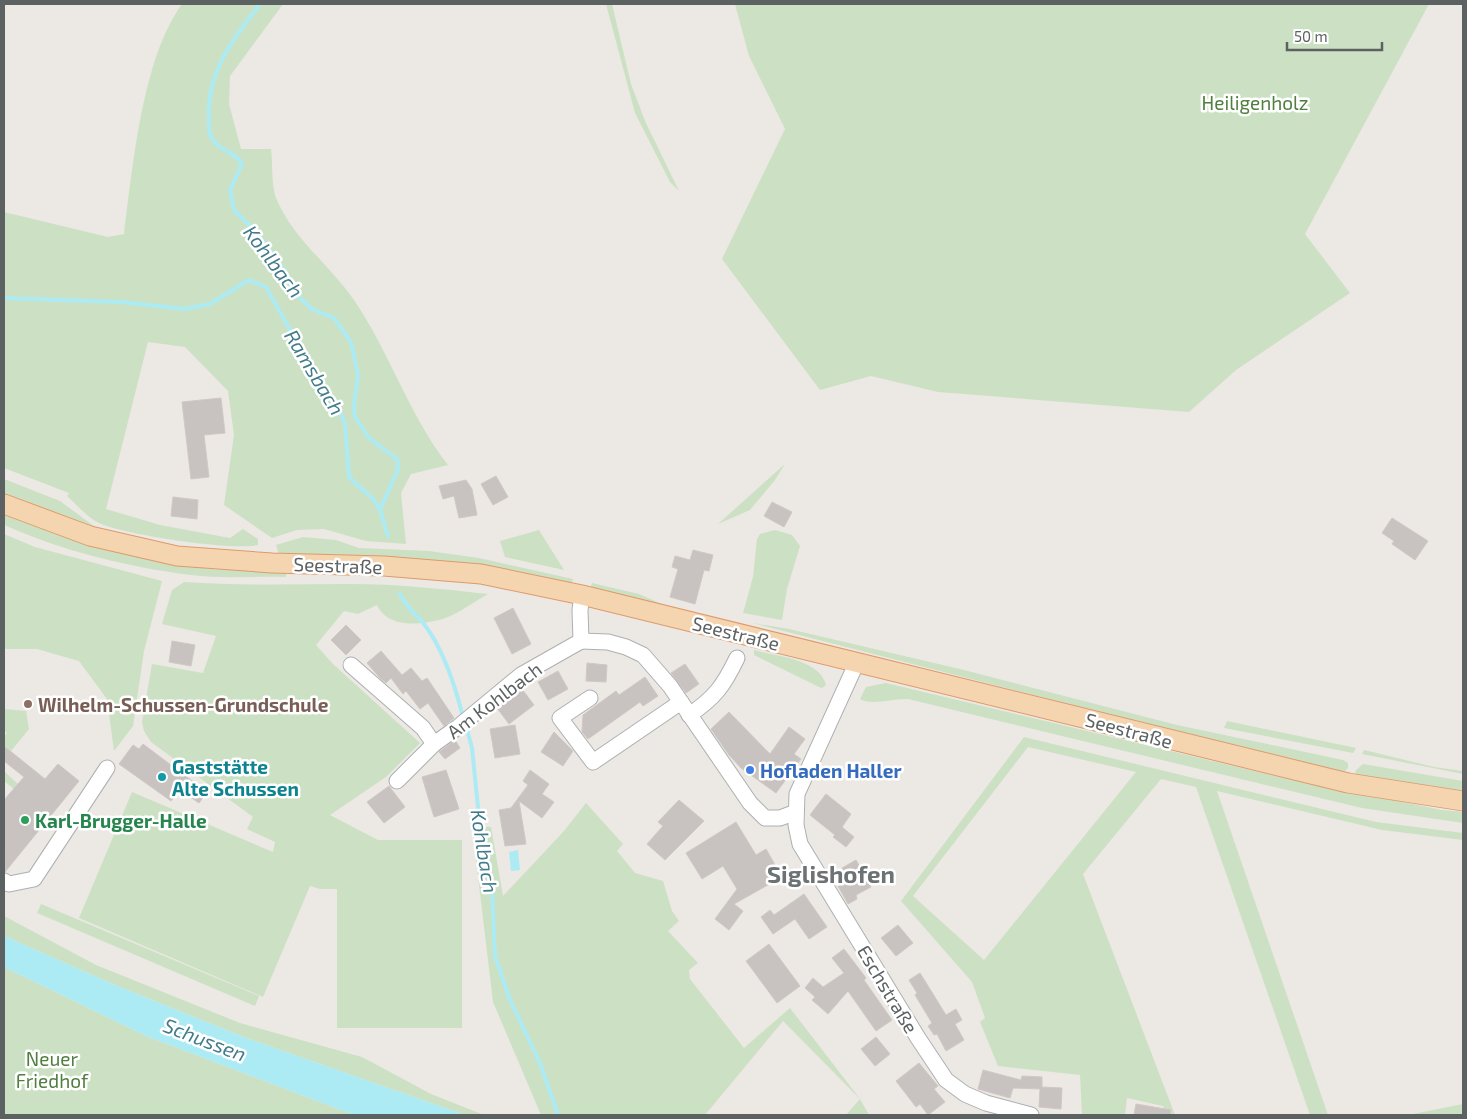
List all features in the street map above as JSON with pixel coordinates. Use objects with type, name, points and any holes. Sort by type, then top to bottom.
[{"type":"main road","name":"Seestraße","points":[[4,504],[90,536],[177,556],[272,563],[384,566],[482,574],[582,595],[1194,747],[1348,783],[1463,801]]},
{"type":"street","points":[[582,595],[580,641],[608,642],[626,647],[643,655],[670,686],[750,803],[765,818],[780,818],[796,812]]},
{"type":"street","name":"Am Kohlbach","points":[[397,781],[434,744],[458,727],[521,675],[580,641]]},
{"type":"street","points":[[689,715],[706,704],[722,688],[737,658]]},
{"type":"street","name":"Eschstraße","points":[[857,662],[797,794],[796,825],[800,844],[946,1080],[965,1094],[986,1103],[1031,1115]]},
{"type":"street","name":"Am Kohlbach","points":[[351,665],[423,728],[434,744]]},
{"type":"street","points":[[590,698],[560,718],[593,762],[681,702]]},
{"type":"street","points":[[4,881],[9,884],[34,879],[106,768]]},
{"type":"green space","points":[[182,4],[283,4],[230,76],[229,104],[241,149],[271,149],[274,192],[283,213],[302,239],[354,300],[367,320],[422,426],[448,465],[411,474],[401,493],[406,544],[366,541],[324,529],[297,530],[272,538],[224,505],[234,435],[228,391],[185,347],[148,342],[106,509],[160,525],[230,538],[243,529],[258,539],[258,545],[226,546],[203,544],[154,537],[112,528],[91,518],[67,496],[69,493],[4,468],[4,212],[108,237],[124,234],[141,114],[148,83],[168,27]]},
{"type":"green space","points":[[606,4],[612,4],[631,84],[645,121],[679,191],[670,182],[635,113]]},
{"type":"green space","name":"Heiligenholz","points":[[735,4],[1429,4],[1305,234],[1350,293],[1236,370],[1189,412],[938,392],[871,376],[820,390],[722,259],[785,129],[749,56]]},
{"type":"green space","points":[[785,464],[775,480],[750,510],[718,524]]},
{"type":"green space","points":[[4,479],[60,501],[98,529],[4,497]]},
{"type":"green space","points":[[4,515],[92,546],[210,569],[286,573],[286,577],[203,576],[167,572],[119,563],[49,543],[4,525]]},
{"type":"green space","points":[[539,530],[564,570],[505,557],[500,541]]},
{"type":"green space","points":[[775,530],[792,535],[800,546],[787,589],[782,620],[743,613],[753,577],[757,539],[760,534]]},
{"type":"green space","points":[[4,534],[35,547],[162,581],[144,651],[133,726],[114,751],[107,699],[79,661],[37,649],[6,649],[4,646]]},
{"type":"green space","points":[[303,537],[336,540],[359,548],[429,551],[479,558],[573,579],[571,585],[279,555],[276,545]]},
{"type":"green space","points":[[184,582],[385,585],[488,594],[451,616],[422,623],[404,623],[388,618],[377,605],[358,614],[344,611],[316,645],[333,664],[420,743],[386,777],[330,815],[378,840],[462,840],[462,1028],[337,1028],[337,889],[320,889],[310,886],[263,997],[79,918],[132,792],[273,852],[275,842],[247,829],[253,817],[151,742],[144,731],[142,722],[152,664],[203,673],[216,636],[162,624],[172,590]]},
{"type":"green space","points":[[592,583],[639,594],[664,605],[590,589]]},
{"type":"green space","points":[[752,623],[789,629],[964,670],[1177,725],[1343,760],[1348,763],[1348,768],[1342,774]]},
{"type":"green space","points":[[754,650],[806,664],[822,676],[826,685],[822,688],[819,687],[754,655]]},
{"type":"green space","points":[[886,683],[1279,777],[1442,810],[1463,812],[1463,823],[1362,808],[908,699],[870,702],[860,699],[866,687]]},
{"type":"green space","points":[[4,709],[26,711],[29,729],[11,751],[4,745],[4,737],[7,733],[4,730]]},
{"type":"green space","points":[[1227,721],[1356,748],[1353,753],[1224,728]]},
{"type":"green space","points":[[1024,737],[1376,822],[1463,833],[1463,840],[1382,830],[1217,791],[1328,1115],[1310,1115],[1196,787],[1161,779],[1083,874],[1175,1115],[1167,1115],[1163,1106],[1127,1098],[1125,1115],[1082,1115],[1080,1075],[998,1066],[980,1022],[985,1018],[972,982],[901,901]],"holes":[[[1028,747],[1136,772],[984,960],[913,896]]]},
{"type":"green space","points":[[1364,750],[1434,767],[1463,771],[1463,774],[1362,754]]},
{"type":"green space","points":[[1363,764],[1463,781],[1463,793],[1358,776],[1355,774],[1356,770]]},
{"type":"green space","points":[[4,771],[18,784],[14,789],[4,781]]},
{"type":"green space","points":[[586,803],[623,844],[617,851],[635,873],[663,881],[672,911],[679,921],[668,931],[698,963],[689,970],[690,979],[744,1048],[790,1008],[860,1099],[783,1021],[705,1115],[541,1115],[493,1002],[472,826],[491,827],[503,896],[564,831]]},
{"type":"green space","points":[[41,904],[259,996],[255,1006],[37,913]]},
{"type":"green space","points":[[4,916],[96,965],[240,1023],[362,1057],[431,1094],[484,1115],[465,1115],[246,1038],[115,985],[4,936]]},
{"type":"green space","name":"Neuer Friedhof","points":[[4,967],[146,1036],[354,1115],[4,1115]]},
{"type":"green space","points":[[860,1099],[869,1115],[846,1115]]},
{"type":"green space","points":[[1463,1104],[1463,1115],[1408,1115]]},
{"type":"water","points":[[518,850],[520,870],[511,871],[509,852]]},
{"type":"water","name":"Schussen","points":[[4,936],[115,985],[246,1038],[465,1115],[354,1115],[146,1036],[4,967]]},
{"type":"building","points":[[221,398],[225,433],[204,435],[209,477],[191,479],[182,402]]},
{"type":"building","points":[[496,476],[508,497],[493,505],[481,484]]},
{"type":"building","points":[[466,480],[472,489],[477,515],[459,518],[454,496],[443,499],[439,486]]},
{"type":"building","points":[[173,497],[198,500],[197,519],[171,516]]},
{"type":"building","points":[[772,502],[792,512],[784,527],[764,516]]},
{"type":"building","points":[[1392,518],[1428,541],[1415,560],[1392,544],[1394,541],[1382,533]]},
{"type":"building","points":[[693,550],[713,555],[709,571],[704,570],[695,604],[670,597],[678,569],[672,567],[675,556],[690,560]]},
{"type":"building","points":[[513,608],[531,644],[512,654],[494,618]]},
{"type":"building","points":[[346,625],[361,640],[346,655],[331,640]]},
{"type":"building","points":[[172,641],[195,645],[191,666],[169,662]]},
{"type":"building","points":[[381,651],[402,675],[411,668],[422,681],[427,678],[454,718],[444,726],[428,703],[420,709],[406,691],[403,694],[391,678],[386,683],[380,678],[367,663]]},
{"type":"building","points":[[587,663],[607,665],[606,682],[586,681]]},
{"type":"building","points":[[685,664],[699,684],[686,693],[671,673]]},
{"type":"building","points":[[558,671],[568,689],[548,700],[538,682]]},
{"type":"building","points":[[645,677],[658,696],[643,706],[640,702],[588,739],[582,732],[583,715],[616,691],[619,695]]},
{"type":"building","points":[[522,689],[534,705],[509,724],[497,708]]},
{"type":"building","points":[[729,712],[770,754],[789,727],[805,739],[794,754],[801,759],[776,793],[741,768],[729,755],[711,729]]},
{"type":"building","points":[[515,725],[520,754],[495,758],[490,729]]},
{"type":"building","points":[[554,732],[573,751],[563,766],[541,752]]},
{"type":"building","points":[[455,740],[460,748],[445,759],[439,752]]},
{"type":"building","name":"Gaststätte Alte Schussen","points":[[143,744],[207,792],[199,803],[180,790],[171,801],[119,764],[133,745],[139,749]]},
{"type":"building","name":"Karl-Brugger-Halle","points":[[4,746],[45,779],[58,764],[79,781],[5,872],[4,800],[24,777],[4,761]]},
{"type":"building","points":[[446,770],[459,809],[434,817],[422,777]]},
{"type":"building","points":[[530,770],[549,784],[542,794],[554,802],[542,818],[519,801],[526,844],[505,846],[499,810],[511,808],[528,785],[523,781]]},
{"type":"building","points":[[389,786],[405,807],[384,823],[367,802]]},
{"type":"building","points":[[826,794],[851,814],[842,827],[854,837],[846,847],[833,837],[835,835],[810,815]]},
{"type":"building","points":[[679,800],[704,821],[665,860],[647,844],[663,826],[658,822]]},
{"type":"building","points":[[736,822],[756,855],[766,849],[782,877],[734,904],[743,911],[729,930],[715,919],[737,889],[723,866],[702,879],[686,853]]},
{"type":"building","points":[[856,860],[871,887],[856,895],[857,899],[848,904],[838,886],[849,880],[842,868]]},
{"type":"building","points":[[804,894],[827,927],[809,939],[795,919],[773,934],[761,917],[770,910],[774,915]]},
{"type":"building","points":[[898,925],[913,943],[896,956],[881,938]]},
{"type":"building","points":[[769,944],[800,986],[777,1003],[746,961]]},
{"type":"building","points":[[844,949],[866,978],[864,980],[892,1020],[876,1031],[848,991],[828,1014],[812,1000],[815,997],[805,988],[813,978],[823,987],[844,973],[832,958]]},
{"type":"building","points":[[920,973],[946,1015],[956,1009],[962,1020],[955,1024],[964,1040],[946,1051],[937,1034],[934,1035],[928,1026],[932,1023],[915,995],[917,993],[909,980]]},
{"type":"building","points":[[876,1037],[890,1054],[875,1066],[861,1049]]},
{"type":"building","points":[[919,1063],[938,1086],[934,1089],[945,1102],[928,1115],[920,1104],[916,1107],[896,1081]]},
{"type":"building","points":[[983,1070],[1021,1080],[1022,1076],[1042,1077],[1042,1087],[1062,1088],[1061,1109],[1039,1107],[1040,1089],[1013,1088],[1010,1098],[978,1089]]},
{"type":"building","points":[[1136,1104],[1171,1110],[1170,1115],[1134,1115]]},
{"type":"waterway","name":"Kohlbach","points":[[260,4],[232,43],[217,70],[209,101],[211,138],[216,144],[236,157],[242,164],[230,190],[234,210],[255,231],[285,271],[292,290],[312,309],[334,318],[351,342],[358,375],[354,406],[355,417],[369,438],[397,459],[398,469],[380,510],[388,536]]},
{"type":"waterway","name":"Ramsbach","points":[[4,298],[121,302],[185,309],[210,304],[249,280],[266,287],[312,369],[320,390],[336,405],[345,423],[349,477],[374,500],[380,510]]},
{"type":"waterway","name":"Kohlbach","points":[[400,594],[408,607],[431,634],[443,656],[463,717]]},
{"type":"waterway","name":"Kohlbach","points":[[466,726],[472,748],[480,827],[492,890],[495,956],[510,1000],[540,1063],[558,1115]]},
{"type":"place","name":"Wilhelm-Schussen-Grundschule","points":[[28,704]]},
{"type":"place","name":"Hofladen Haller","points":[[750,770]]},
{"type":"place","name":"Gaststätte Alte Schussen","points":[[162,777]]},
{"type":"place","name":"Karl-Brugger-Halle","points":[[25,820]]},
{"type":"district","name":"Siglishofen","points":[[831,873]]}]
